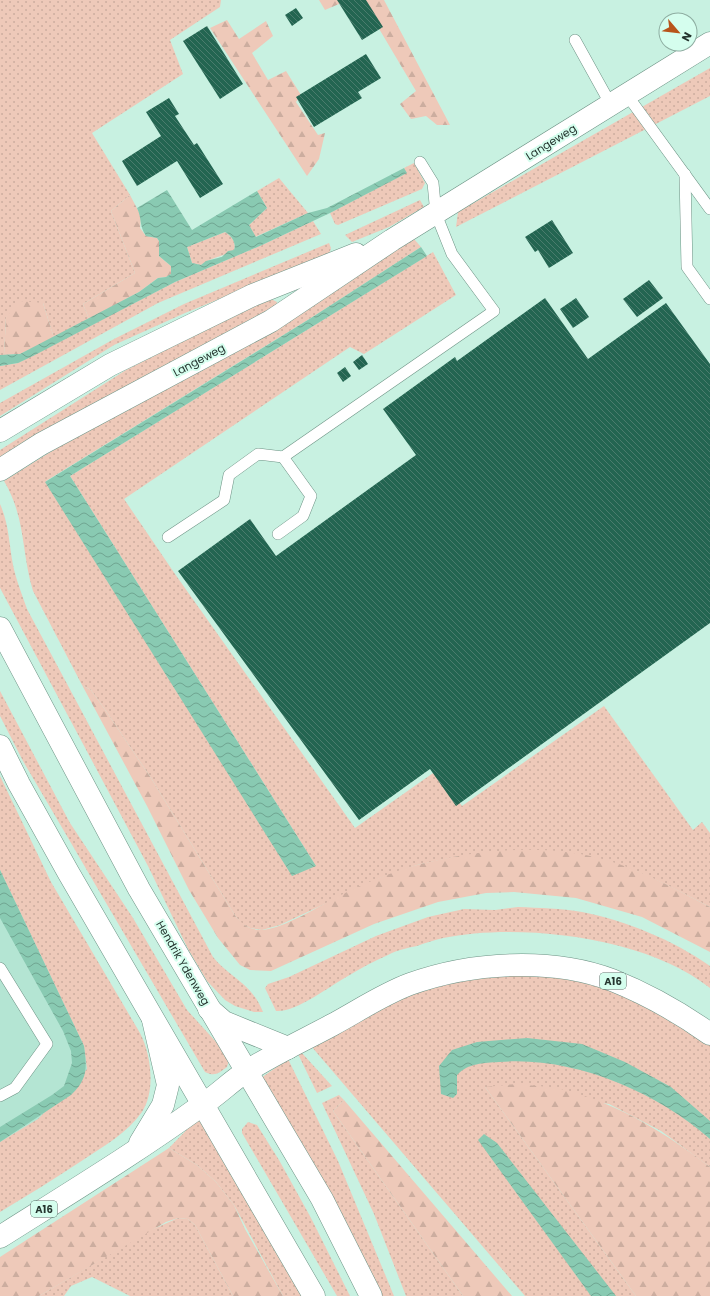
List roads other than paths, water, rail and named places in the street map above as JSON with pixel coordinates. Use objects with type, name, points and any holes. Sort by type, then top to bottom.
[{"type":"main road","name":"Langeweg","points":[[0,470],[41,444],[271,321],[392,240],[710,43]]},
{"type":"main road","name":"Langeweg","points":[[0,431],[110,365],[253,295],[392,240]]},
{"type":"main road","name":"Hendrik Ydenweg","points":[[0,628],[139,889],[322,1199],[370,1296]]},
{"type":"main road","points":[[0,746],[19,784],[68,872],[153,1020],[204,1104],[314,1296]]},
{"type":"main road","name":"A16","points":[[0,1237],[204,1104],[246,1071],[380,998],[409,984],[449,972],[505,966],[564,968],[610,979],[670,1008],[710,1034]]},
{"type":"main road","points":[[210,1009],[224,1022],[288,1048]]},
{"type":"main road","name":"A16","points":[[135,1150],[156,1117],[167,1096],[168,1085],[153,1020]]},
{"type":"lane","points":[[575,40],[619,100],[685,174],[710,209]]},
{"type":"lane","points":[[168,537],[224,500],[229,475],[258,454],[283,457],[494,311],[452,254],[436,214],[433,183],[420,162]]},
{"type":"lane","points":[[685,174],[687,267],[710,299]]},
{"type":"lane","points":[[278,534],[303,516],[311,496],[283,457]]},
{"type":"lane","points":[[0,968],[46,1044],[15,1088],[0,1096]]},
{"type":"water","points":[[404,168],[407,173],[330,213],[262,245],[175,282],[33,356],[18,363],[0,366],[0,355],[20,354],[139,292],[158,278],[166,277],[171,274],[171,266],[159,256],[159,241],[157,238],[146,236],[141,225],[140,215],[137,208],[167,190],[192,230],[257,191],[267,208],[249,225],[256,237],[308,213],[327,208]],"holes":[[[225,232],[234,242],[234,250],[228,251],[222,257],[206,261],[201,265],[192,263],[187,247]]]},
{"type":"water","points":[[421,247],[427,256],[70,476],[316,866],[292,876],[45,482],[311,318]]},
{"type":"water","points":[[0,870],[84,1046],[86,1067],[81,1084],[71,1095],[0,1142],[0,1127],[64,1086],[72,1063],[71,1051],[63,1031],[0,918]]},
{"type":"water","points":[[527,1038],[582,1044],[625,1062],[671,1087],[710,1121],[710,1139],[664,1106],[639,1092],[612,1080],[584,1071],[555,1065],[527,1062],[476,1064],[466,1068],[457,1075],[457,1094],[453,1098],[441,1094],[439,1066],[452,1050],[477,1042]]},
{"type":"water","points":[[484,1134],[497,1143],[616,1296],[591,1296],[478,1140]]}]
